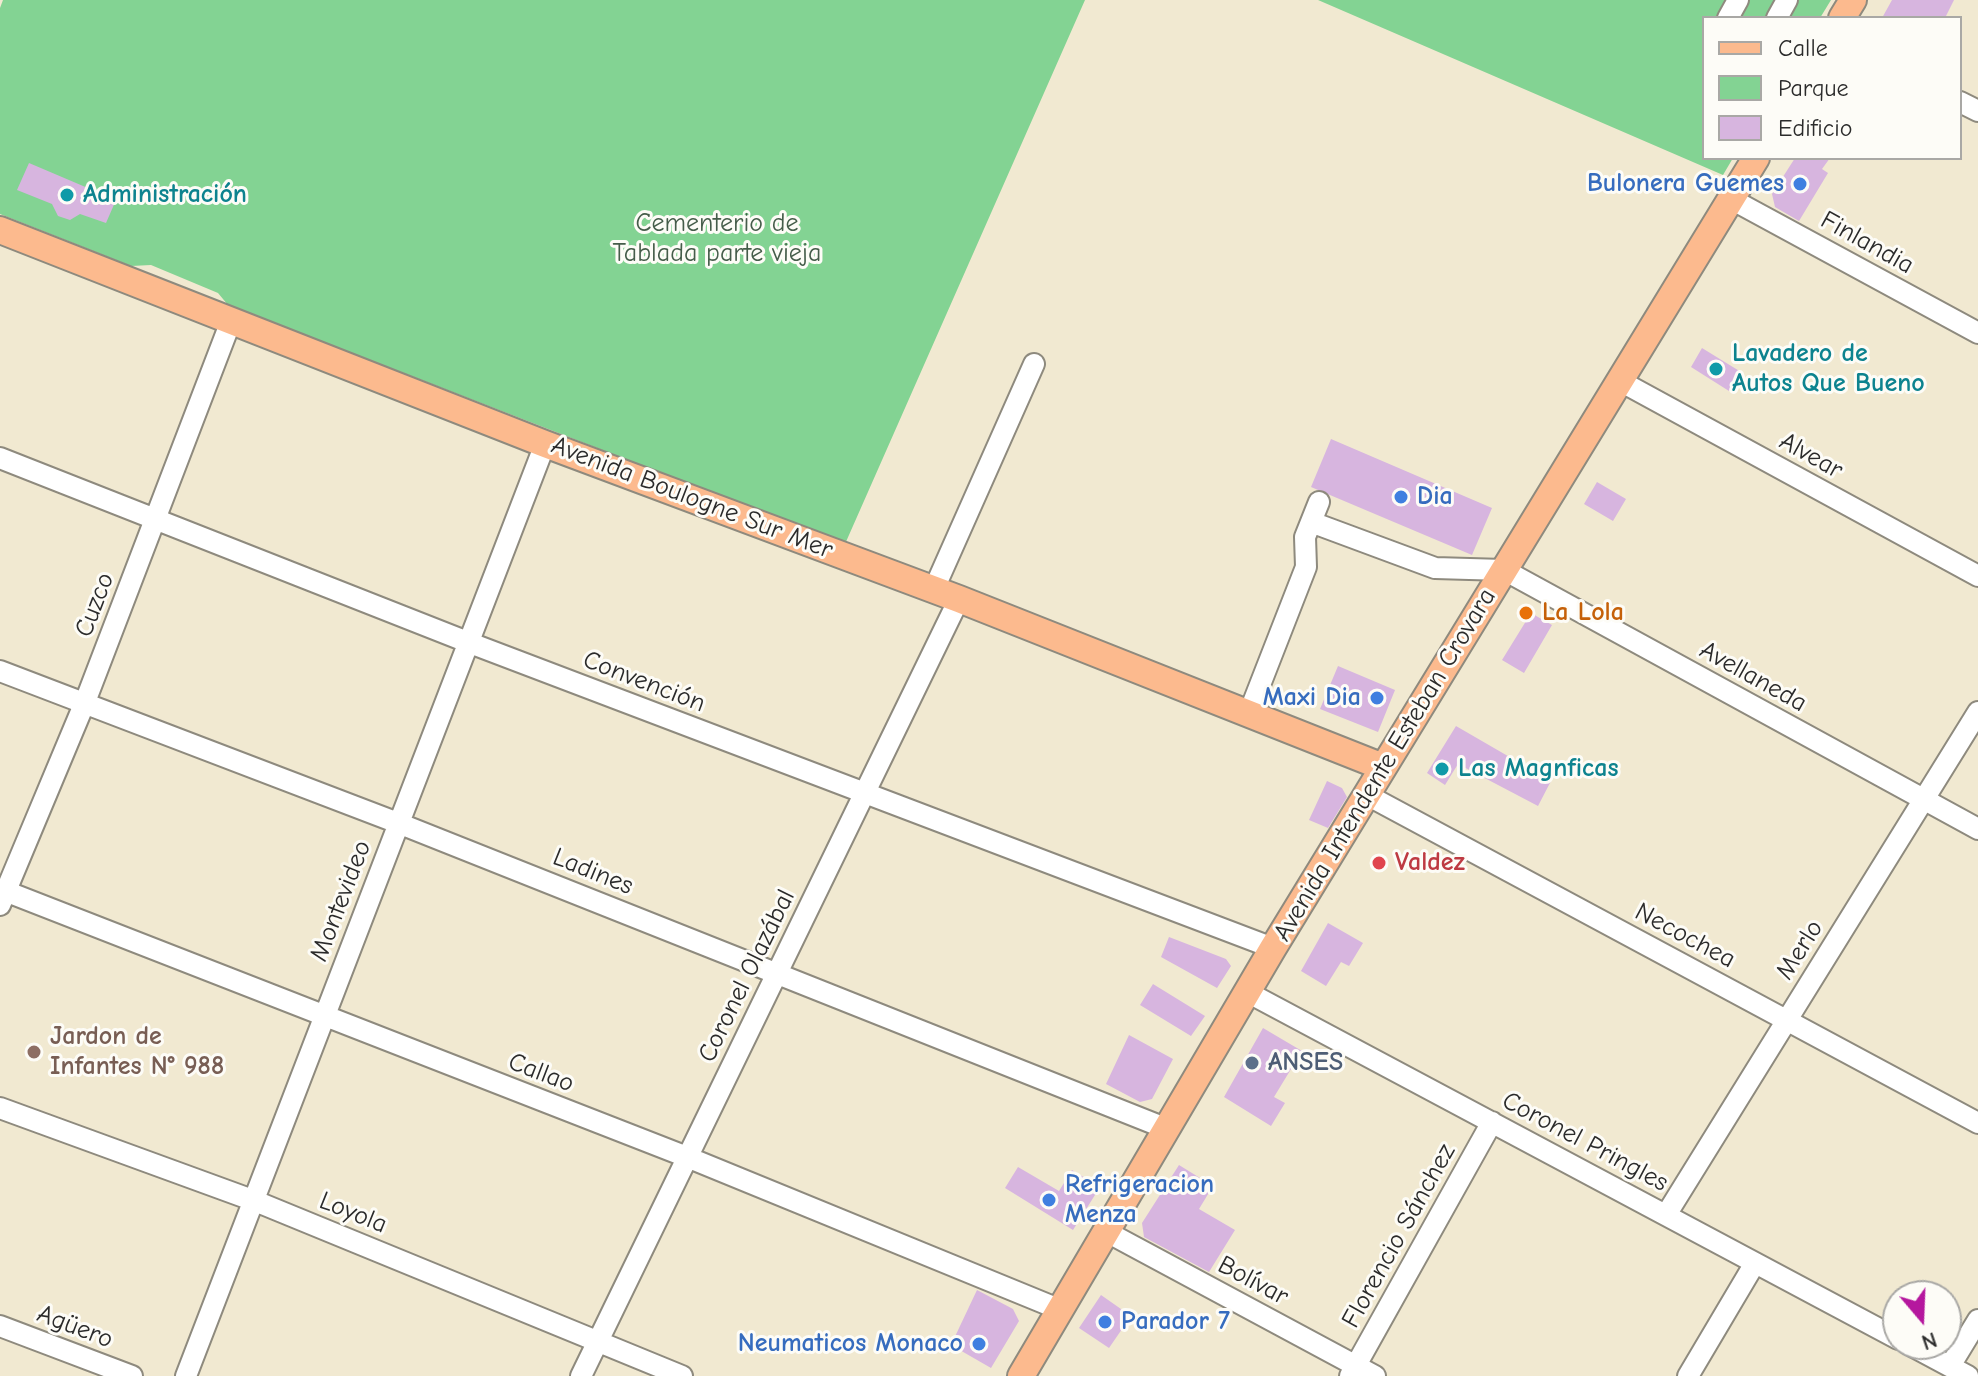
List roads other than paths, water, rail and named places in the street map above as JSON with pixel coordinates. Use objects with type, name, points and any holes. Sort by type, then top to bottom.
[{"type":"main road","name":"Avenida Intendente Esteban Crovara","points":[[1021,1376],[1273,948],[1755,160]]},
{"type":"main road","name":"Avenida Boulogne Sur Mer","points":[[0,230],[545,444],[934,589],[1383,767]]},
{"type":"street","name":"Finlandia","points":[[1731,199],[1978,333]]},
{"type":"street","name":"Cuzco","points":[[2,895],[85,702],[231,321]]},
{"type":"street","points":[[934,589],[1034,364]]},
{"type":"street","name":"Alvear","points":[[1620,381],[1978,576]]},
{"type":"street","name":"Montevideo","points":[[186,1376],[545,444]]},
{"type":"street","name":"Convención","points":[[0,458],[470,643],[1273,948]]},
{"type":"street","points":[[1249,713],[1306,567],[1305,537],[1315,512],[1435,568],[1504,570]]},
{"type":"street","name":"Avellaneda","points":[[1504,570],[1978,829]]},
{"type":"street","name":"Coronel Olazábal","points":[[581,1376],[959,599]]},
{"type":"street","name":"Ladines","points":[[0,671],[398,823],[1165,1128]]},
{"type":"street","name":"Merlo","points":[[1666,1215],[1978,712]]},
{"type":"street","name":"Necochea","points":[[1367,795],[1978,1123]]},
{"type":"street","name":"Callao","points":[[2,895],[687,1157],[1061,1310]]},
{"type":"street","name":"Coronel Pringles","points":[[1247,992],[1882,1330]]},
{"type":"street","name":"Loyola","points":[[0,1108],[255,1201],[682,1376]]},
{"type":"street","name":"Florencio Sánchez","points":[[1353,1371],[1492,1122]]},
{"type":"street","name":"Bolívar","points":[[1105,1231],[1353,1371],[1375,1376]]},
{"type":"street","points":[[1688,1376],[1755,1263]]},
{"type":"street","points":[[1938,1360],[1959,1371],[1978,1320]]},
{"type":"street","name":"Agüero","points":[[0,1326],[132,1376]]},
{"type":"place","name":"Bulonera Guemes","points":[[1800,184]]},
{"type":"place","name":"Administración","points":[[67,195]]},
{"type":"place","name":"Lavadero de Autos Que Bueno","points":[[1716,369]]},
{"type":"place","name":"Dia","points":[[1401,497]]},
{"type":"place","name":"La Lola","points":[[1526,613]]},
{"type":"place","name":"Maxi Dia","points":[[1377,698]]},
{"type":"place","name":"Las Magnficas","points":[[1442,769]]},
{"type":"place","name":"Valdez","points":[[1379,863]]},
{"type":"place","name":"Jardon de Infantes N° 988","points":[[34,1052]]},
{"type":"place","name":"ANSES","points":[[1252,1063]]},
{"type":"place","name":"Refrigeracion Menza","points":[[1049,1200]]},
{"type":"place","name":"Parador 7","points":[[1105,1322]]},
{"type":"place","name":"Neumaticos Monaco","points":[[979,1344]]},
{"type":"park label","name":"Cementerio de Tablada parte vieja","points":[[717,239]]}]
